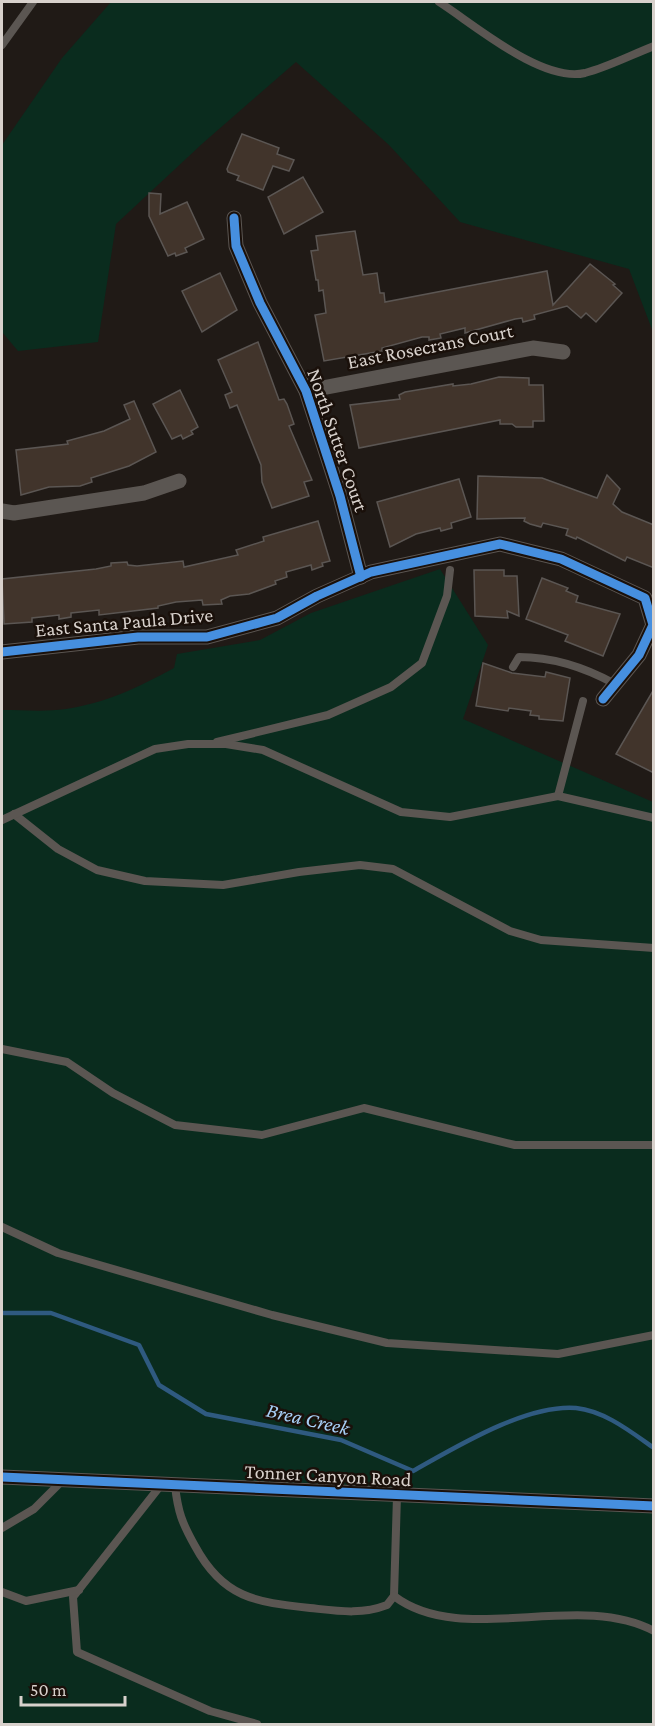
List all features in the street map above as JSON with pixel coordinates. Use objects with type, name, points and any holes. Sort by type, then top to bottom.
[{"type":"street","name":"North Sutter Court","points":[[234,218],[236,246],[260,303],[306,392],[340,496],[361,577]]},
{"type":"street","name":"East Rosecrans Court","points":[[306,392],[532,348],[563,352]]},
{"type":"street","points":[[2,511],[14,513],[144,493],[179,480]]},
{"type":"street","name":"East Santa Paula Drive","points":[[2,652],[138,637],[207,637],[277,618],[317,596],[361,577],[433,557],[500,544],[561,559],[645,598],[652,625],[639,655],[603,699]]},
{"type":"street","name":"Tonner Canyon Road","points":[[2,1477],[654,1506]]},
{"type":"lane","points":[[2,45],[33,2]]},
{"type":"lane","points":[[439,2],[534,65],[565,75],[585,73],[654,46]]},
{"type":"lane","points":[[2,820],[155,749],[207,744],[328,715],[391,687],[422,663],[447,596],[450,570]]},
{"type":"lane","points":[[513,667],[519,657],[530,657],[584,669],[615,684]]},
{"type":"lane","points":[[558,796],[583,701]]},
{"type":"lane","points":[[207,744],[262,750],[401,812],[450,817],[558,796],[654,818]]},
{"type":"lane","points":[[14,814],[58,849],[97,870],[145,881],[223,885],[299,872],[360,865],[393,869],[510,931],[541,940],[654,948]]},
{"type":"lane","points":[[2,1049],[67,1062],[114,1093],[176,1125],[262,1135],[364,1108],[515,1145],[654,1145]]},
{"type":"lane","points":[[2,1227],[58,1253],[272,1315],[387,1343],[558,1354],[654,1335]]},
{"type":"lane","points":[[2,1528],[34,1509],[63,1480]]},
{"type":"lane","points":[[168,1485],[73,1597],[77,1652],[210,1711],[257,1725]]},
{"type":"lane","points":[[168,1485],[179,1517],[207,1568],[223,1585],[245,1596],[275,1605],[356,1613],[387,1605],[394,1596],[397,1496]]},
{"type":"lane","points":[[2,1592],[26,1601],[79,1590]]},
{"type":"lane","points":[[394,1596],[411,1609],[432,1615],[482,1618],[613,1616],[654,1630]]},
{"type":"green space","points":[[111,2],[653,2],[653,332],[629,269],[460,222],[389,145],[296,62],[203,143],[116,224],[98,342],[18,351],[2,332],[2,145],[62,58]]},
{"type":"green space","points":[[440,569],[488,645],[463,719],[653,802],[653,1724],[2,1724],[2,710],[58,710],[109,698],[135,688],[174,668],[177,654],[260,640],[311,613]]},
{"type":"building","points":[[242,134],[279,148],[277,154],[294,160],[289,171],[273,166],[263,190],[237,180],[239,176],[228,172],[227,169]]},
{"type":"building","points":[[303,177],[323,212],[284,234],[268,197]]},
{"type":"building","points":[[149,193],[161,194],[160,214],[187,202],[204,239],[185,248],[187,252],[168,256],[149,216]]},
{"type":"building","points":[[355,231],[363,275],[377,273],[380,293],[384,293],[385,302],[547,271],[553,305],[590,264],[615,284],[613,285],[622,293],[596,322],[586,313],[581,318],[567,306],[534,315],[535,319],[523,322],[522,318],[515,319],[465,333],[465,328],[440,334],[441,338],[429,340],[429,337],[422,337],[382,348],[382,351],[324,361],[315,315],[326,313],[323,290],[319,291],[311,251],[318,250],[316,236]]},
{"type":"building","points":[[220,273],[237,310],[202,332],[182,291]]},
{"type":"building","points":[[258,342],[279,400],[284,399],[287,404],[294,424],[289,426],[312,480],[304,482],[309,496],[272,508],[262,482],[261,465],[237,405],[230,408],[225,395],[232,392],[218,360]]},
{"type":"building","points":[[499,377],[529,378],[529,385],[543,385],[544,421],[533,421],[533,427],[516,427],[512,424],[500,424],[500,420],[359,448],[350,405],[400,399],[399,395],[405,392],[453,384],[453,386],[471,384]]},
{"type":"building","points":[[180,390],[198,427],[191,431],[193,434],[183,439],[181,435],[172,439],[153,404]]},
{"type":"building","points":[[134,401],[156,452],[129,466],[91,478],[92,482],[80,486],[49,487],[21,495],[16,450],[68,444],[67,441],[104,431],[130,419],[124,405]]},
{"type":"building","points":[[607,475],[620,489],[613,504],[622,512],[654,525],[654,568],[627,557],[625,561],[577,537],[576,539],[566,535],[568,529],[543,523],[541,527],[524,521],[525,518],[477,519],[478,476],[542,478],[597,498]]},
{"type":"building","points":[[459,479],[471,517],[451,523],[452,528],[441,531],[440,528],[416,534],[390,547],[377,502]]},
{"type":"building","points":[[318,521],[330,561],[312,570],[311,565],[286,572],[287,577],[275,581],[276,584],[249,594],[230,596],[221,600],[222,604],[203,605],[202,600],[176,602],[158,606],[158,608],[99,615],[99,610],[71,613],[71,617],[59,619],[59,615],[32,618],[32,622],[4,624],[2,579],[96,569],[111,566],[111,563],[127,562],[128,565],[137,566],[183,561],[184,567],[238,555],[236,550],[264,541],[263,537]]},
{"type":"building","points":[[474,570],[504,570],[504,576],[517,576],[519,616],[507,611],[508,618],[475,616]]},
{"type":"building","points":[[542,578],[568,588],[566,591],[578,596],[576,602],[620,614],[603,656],[565,641],[568,635],[526,619]]},
{"type":"building","points":[[483,663],[512,673],[545,677],[546,672],[570,678],[563,721],[539,719],[539,716],[530,715],[531,711],[509,708],[508,711],[476,706]]},
{"type":"building","points":[[654,689],[654,773],[616,754]]},
{"type":"waterway","name":"Brea Creek","points":[[2,1313],[51,1313],[139,1345],[159,1385],[206,1414],[341,1440],[413,1471],[492,1429],[535,1413],[556,1409],[576,1408],[597,1413],[617,1423],[654,1448]]},
{"type":"cycle path","points":[[234,218],[236,246],[260,303],[306,391],[340,496],[361,577]]},
{"type":"cycle path","points":[[2,652],[138,637],[207,637],[277,618],[317,596],[371,572],[500,544],[561,559],[645,598],[653,625],[639,655],[603,699]]},
{"type":"cycle path","points":[[2,1477],[654,1506]]}]
